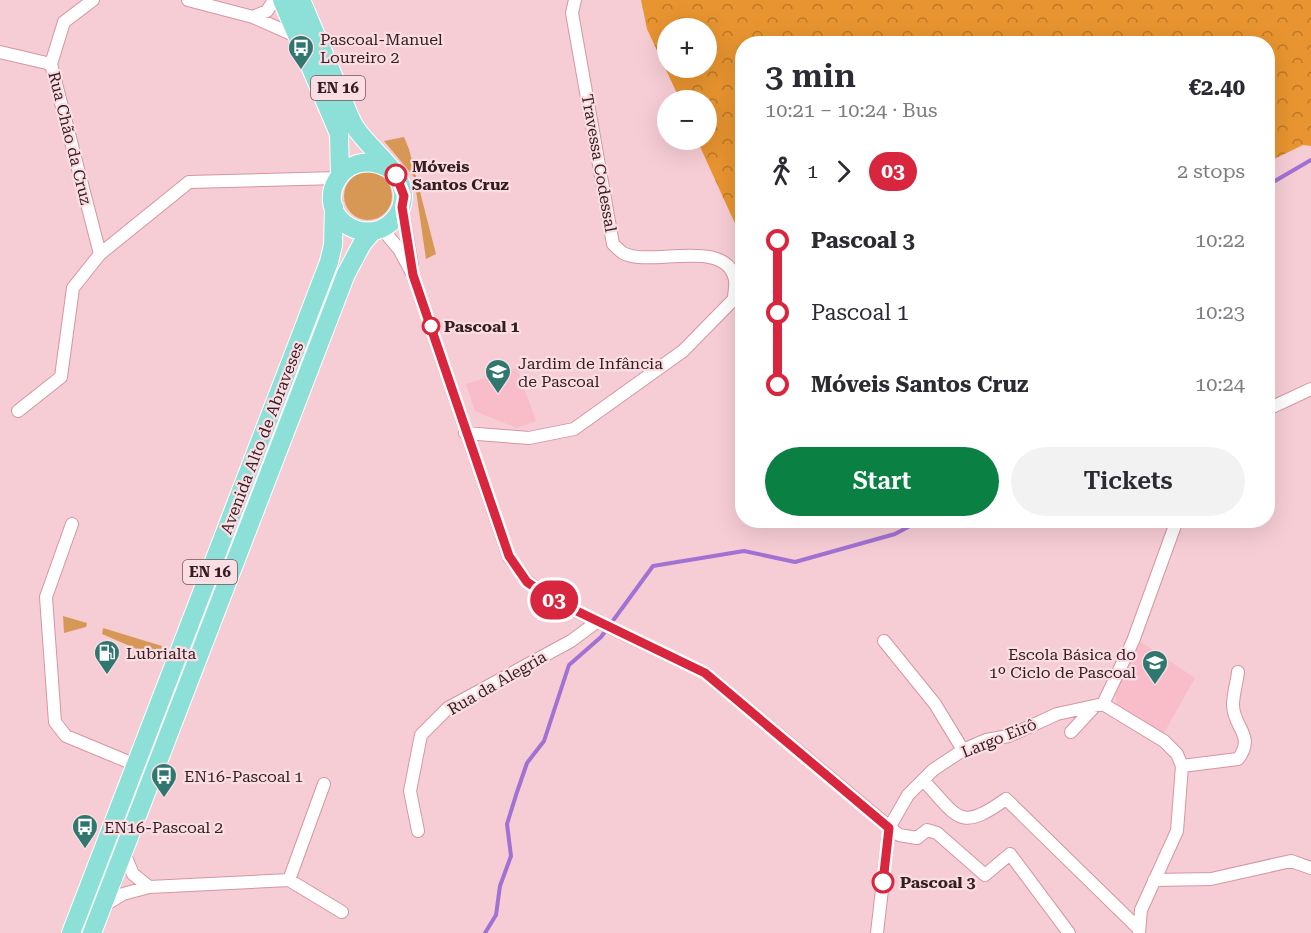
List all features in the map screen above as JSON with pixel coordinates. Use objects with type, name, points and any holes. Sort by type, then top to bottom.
[{"type":"main road","name":"EN 16","points":[[282,0],[339,134],[336,189]]},
{"type":"main road","name":"EN 16","points":[[301,0],[354,126],[402,185],[402,207],[391,224],[377,231]]},
{"type":"main road","points":[[377,231],[348,226],[336,189],[358,162],[379,163],[388,168]]},
{"type":"main road","name":"Avenida Alto de Abraveses","points":[[71,933],[329,262],[333,245],[336,189]]},
{"type":"main road","name":"Avenida Alto de Abraveses","points":[[92,933],[346,274],[362,244],[377,231]]},
{"type":"street","name":"Rua Chão da Cruz","points":[[93,0],[64,22],[51,64],[100,254]]},
{"type":"street","points":[[188,0],[253,17],[296,36]]},
{"type":"street","points":[[253,17],[267,11],[274,0]]},
{"type":"street","name":"Travessa Codessal","points":[[575,0],[572,14],[613,244],[624,254],[638,257],[697,255],[716,259],[729,268],[735,279]]},
{"type":"street","points":[[0,52],[51,64]]},
{"type":"street","points":[[18,411],[61,376],[73,288],[100,254],[189,182],[295,181],[336,189]]},
{"type":"street","points":[[295,181],[321,188],[336,189]]},
{"type":"street","points":[[402,207],[413,275],[465,433],[509,556],[527,582],[552,599],[705,673],[889,828],[909,838],[917,838],[927,830],[937,833],[985,875],[1010,854],[1069,933]]},
{"type":"street","points":[[377,231],[399,249],[413,275]]},
{"type":"street","points":[[465,433],[529,438],[574,429],[683,351],[735,303]]},
{"type":"street","points":[[1275,406],[1311,389]]},
{"type":"street","points":[[72,524],[46,597],[55,722],[66,736],[136,765]]},
{"type":"street","points":[[1071,732],[1099,705],[1133,641],[1174,528]]},
{"type":"street","name":"Rua da Alegria","points":[[418,831],[410,791],[421,735],[448,708],[571,641],[598,621]]},
{"type":"street","points":[[884,641],[935,704],[963,750]]},
{"type":"street","points":[[1182,766],[1238,759],[1245,751],[1246,742],[1233,707],[1238,672]]},
{"type":"street","points":[[1099,705],[1164,741],[1177,754],[1182,766],[1177,831],[1140,910],[1139,931]]},
{"type":"street","name":"Largo Eirô","points":[[889,828],[908,795],[923,780],[963,750],[986,740],[1009,736],[1057,714],[1099,705]]},
{"type":"street","points":[[923,780],[950,811],[971,819],[982,816],[1006,799],[1139,931]]},
{"type":"street","points":[[289,880],[324,784]]},
{"type":"street","points":[[877,933],[889,828]]},
{"type":"street","points":[[123,851],[133,874],[149,887]]},
{"type":"street","points":[[1154,880],[1210,879],[1291,861],[1311,868]]},
{"type":"street","points":[[102,908],[123,894],[149,887],[289,880],[342,912]]},
{"type":"shaded area","points":[[404,137],[436,254],[426,259],[414,177],[384,141]]},
{"type":"shaded area","points":[[363,172],[373,172],[385,179],[392,191],[392,201],[385,213],[373,220],[363,220],[348,209],[344,201],[344,191],[355,176]]},
{"type":"shaded area","name":"Jardim de Infância de Pascoal","points":[[517,368],[536,421],[517,428],[475,411],[466,384]]},
{"type":"shaded area","points":[[63,616],[87,623],[86,627],[64,633]]},
{"type":"shaded area","points":[[103,628],[162,646],[157,661],[150,659],[146,653],[102,634]]},
{"type":"shaded area","name":"Escola Básica do 1º Ciclo de Pascoal","points":[[1138,640],[1195,678],[1164,733],[1116,705],[1116,693]]},
{"type":"green space","points":[[641,0],[1311,0],[1311,146],[1303,145],[1275,159],[1275,36],[735,36],[735,224],[702,150],[717,150],[717,90],[675,90],[670,78],[717,78],[717,18],[657,18],[657,51],[647,29]]},
{"type":"waterway","points":[[1275,181],[1311,160]]},
{"type":"waterway","points":[[485,933],[496,915],[500,886],[511,856],[507,824],[517,792],[527,763],[544,741],[569,665],[601,637],[653,566],[744,551],[795,562],[895,534],[906,528]]},
{"type":"bus line","name":"03","points":[[396,175],[402,185],[404,196],[402,207],[413,275],[439,348],[465,433],[509,556],[527,582],[552,599],[705,673],[889,828],[883,882]]},
{"type":"place","name":"Pascoal-Manuel Loureiro 2","points":[[301,71]]},
{"type":"place","name":"Móveis Santos Cruz","points":[[396,175]]},
{"type":"place","name":"Pascoal 1","points":[[431,326]]},
{"type":"place","name":"Jardim de Infância de Pascoal","points":[[498,395]]},
{"type":"place","name":"Lubrialta","points":[[107,676]]},
{"type":"place","name":"Escola Básica do 1º Ciclo de Pascoal","points":[[1155,686]]},
{"type":"place","name":"EN16-Pascoal 1","points":[[164,799]]},
{"type":"place","name":"EN16-Pascoal 2","points":[[85,850]]},
{"type":"place","name":"Pascoal 3","points":[[883,882]]}]
